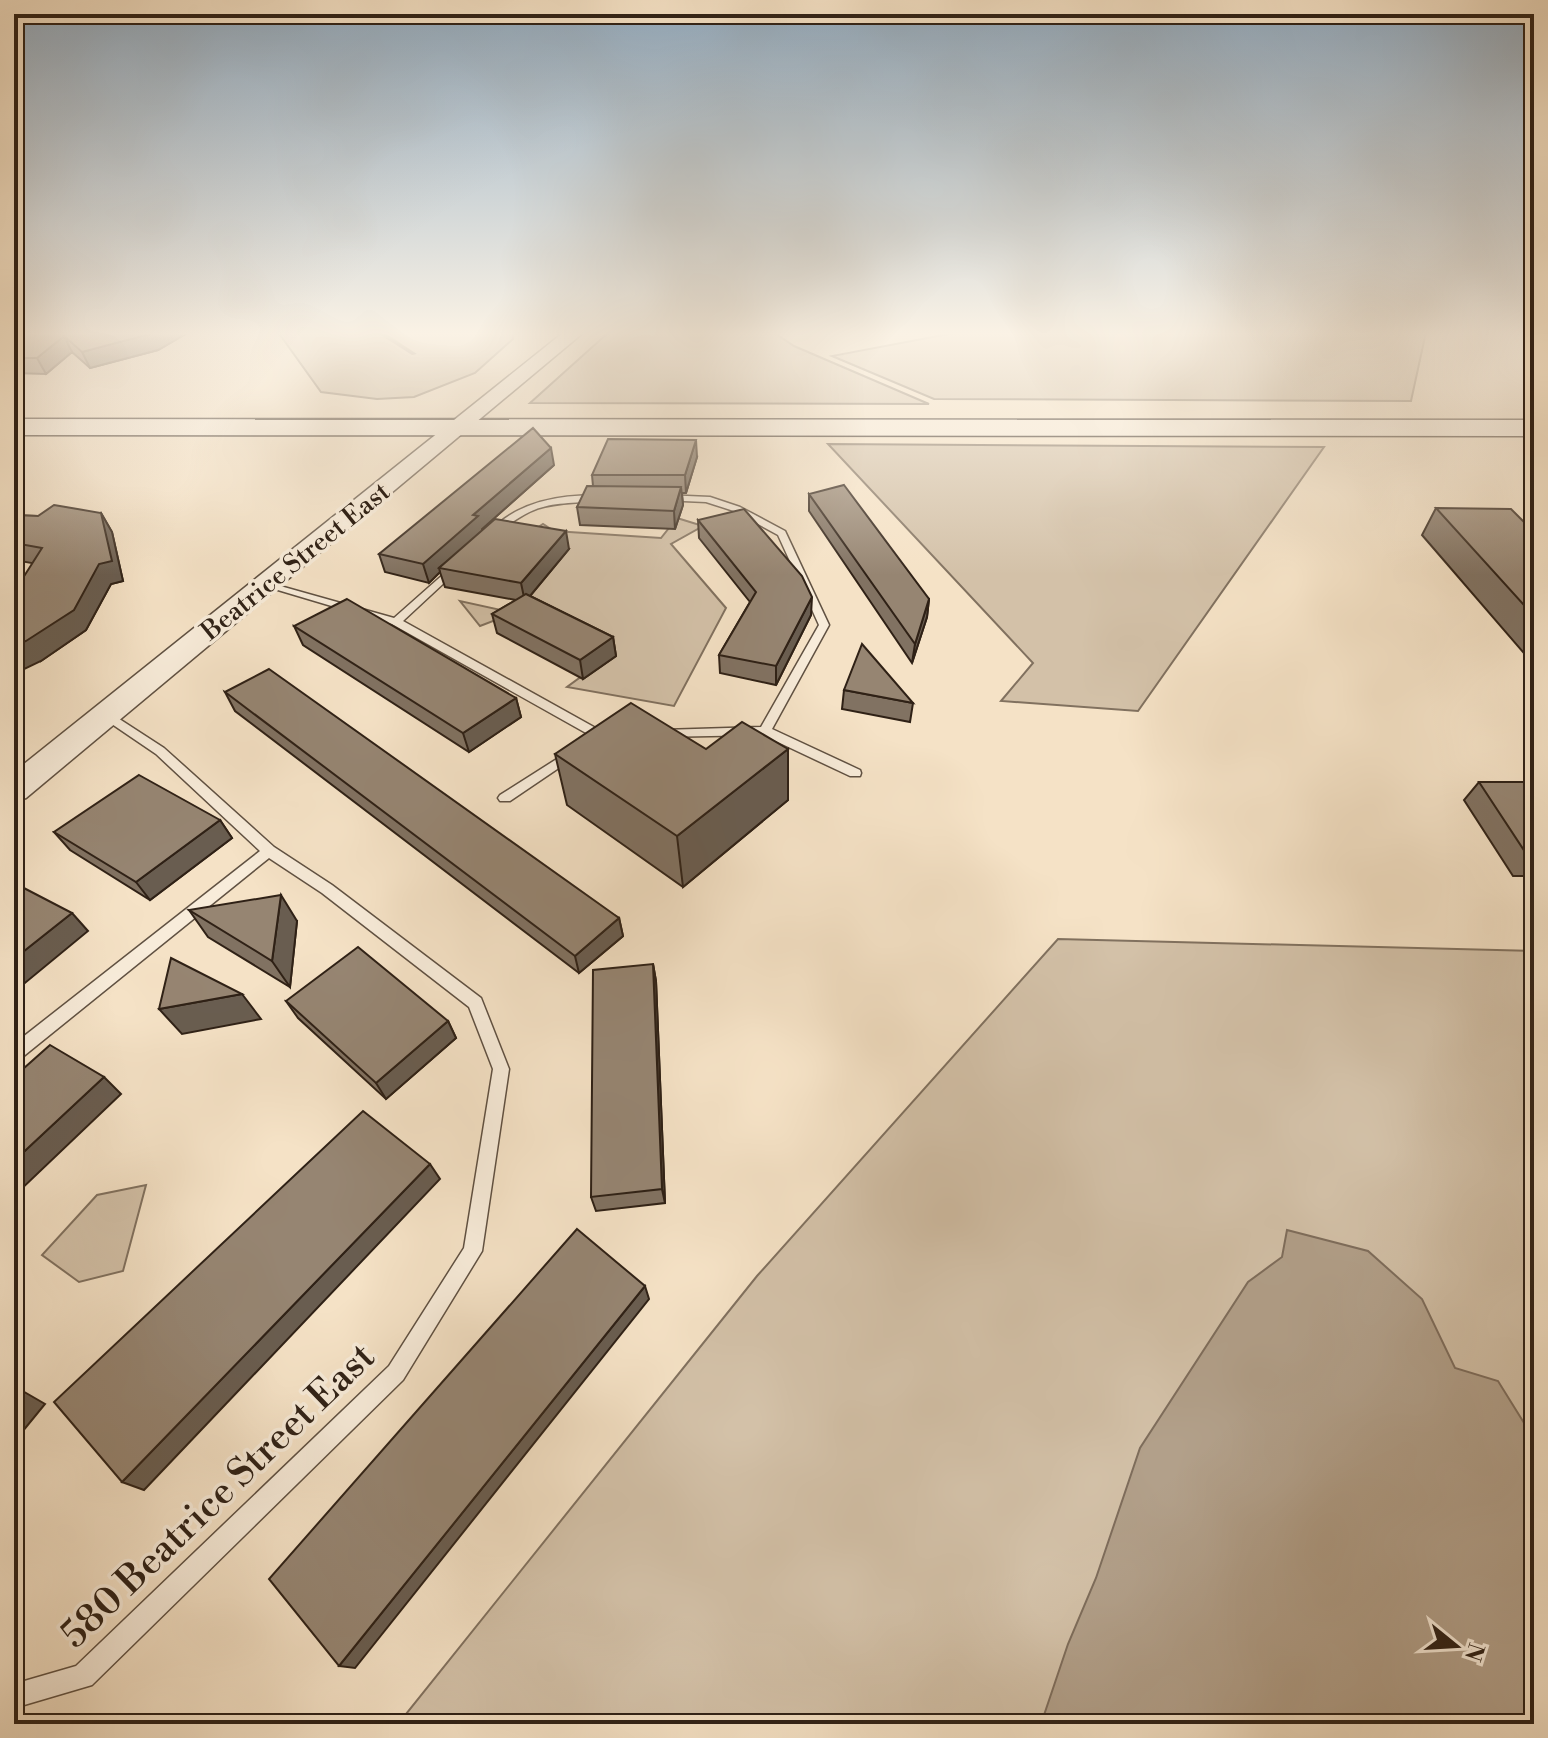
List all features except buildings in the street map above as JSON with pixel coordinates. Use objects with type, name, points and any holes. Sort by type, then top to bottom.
[{"type":"main road","points":[[14,427],[1534,428]]},
{"type":"street","name":"Beatrice Street East","points":[[14,790],[476,413]]},
{"type":"lane","points":[[488,537],[511,517],[560,497],[619,498]]},
{"type":"lane","points":[[648,498],[707,499],[737,509],[782,533],[824,625],[765,731]]},
{"type":"lane","points":[[396,622],[465,558]]},
{"type":"lane","points":[[266,585],[396,622],[606,735],[505,798]]},
{"type":"lane","name":"580 Beatrice Street East","points":[[14,1696],[83,1676],[396,1373],[473,1251],[501,1069],[475,1003],[327,889],[269,851],[160,751],[107,715]]},
{"type":"lane","points":[[656,734],[765,731],[855,773]]},
{"type":"lane","points":[[14,1054],[269,851]]},
{"type":"shaded area","points":[[828,444],[1324,447],[1138,711],[1001,701],[1033,663]]},
{"type":"shaded area","points":[[677,518],[703,526],[671,544],[726,608],[674,706],[567,687],[601,662],[519,611],[480,626],[460,601],[505,611],[555,554],[522,538],[543,524],[554,531],[661,538]]},
{"type":"shaded area","points":[[1058,939],[1534,951],[1534,1724],[398,1724],[757,1276]]},
{"type":"shaded area","points":[[146,1185],[123,1271],[79,1282],[42,1255],[97,1195]]},
{"type":"shaded area","points":[[1287,1230],[1368,1251],[1422,1299],[1455,1368],[1498,1381],[1534,1439],[1534,1724],[1041,1724],[1068,1644],[1096,1578],[1140,1448],[1248,1282],[1282,1257]]}]
